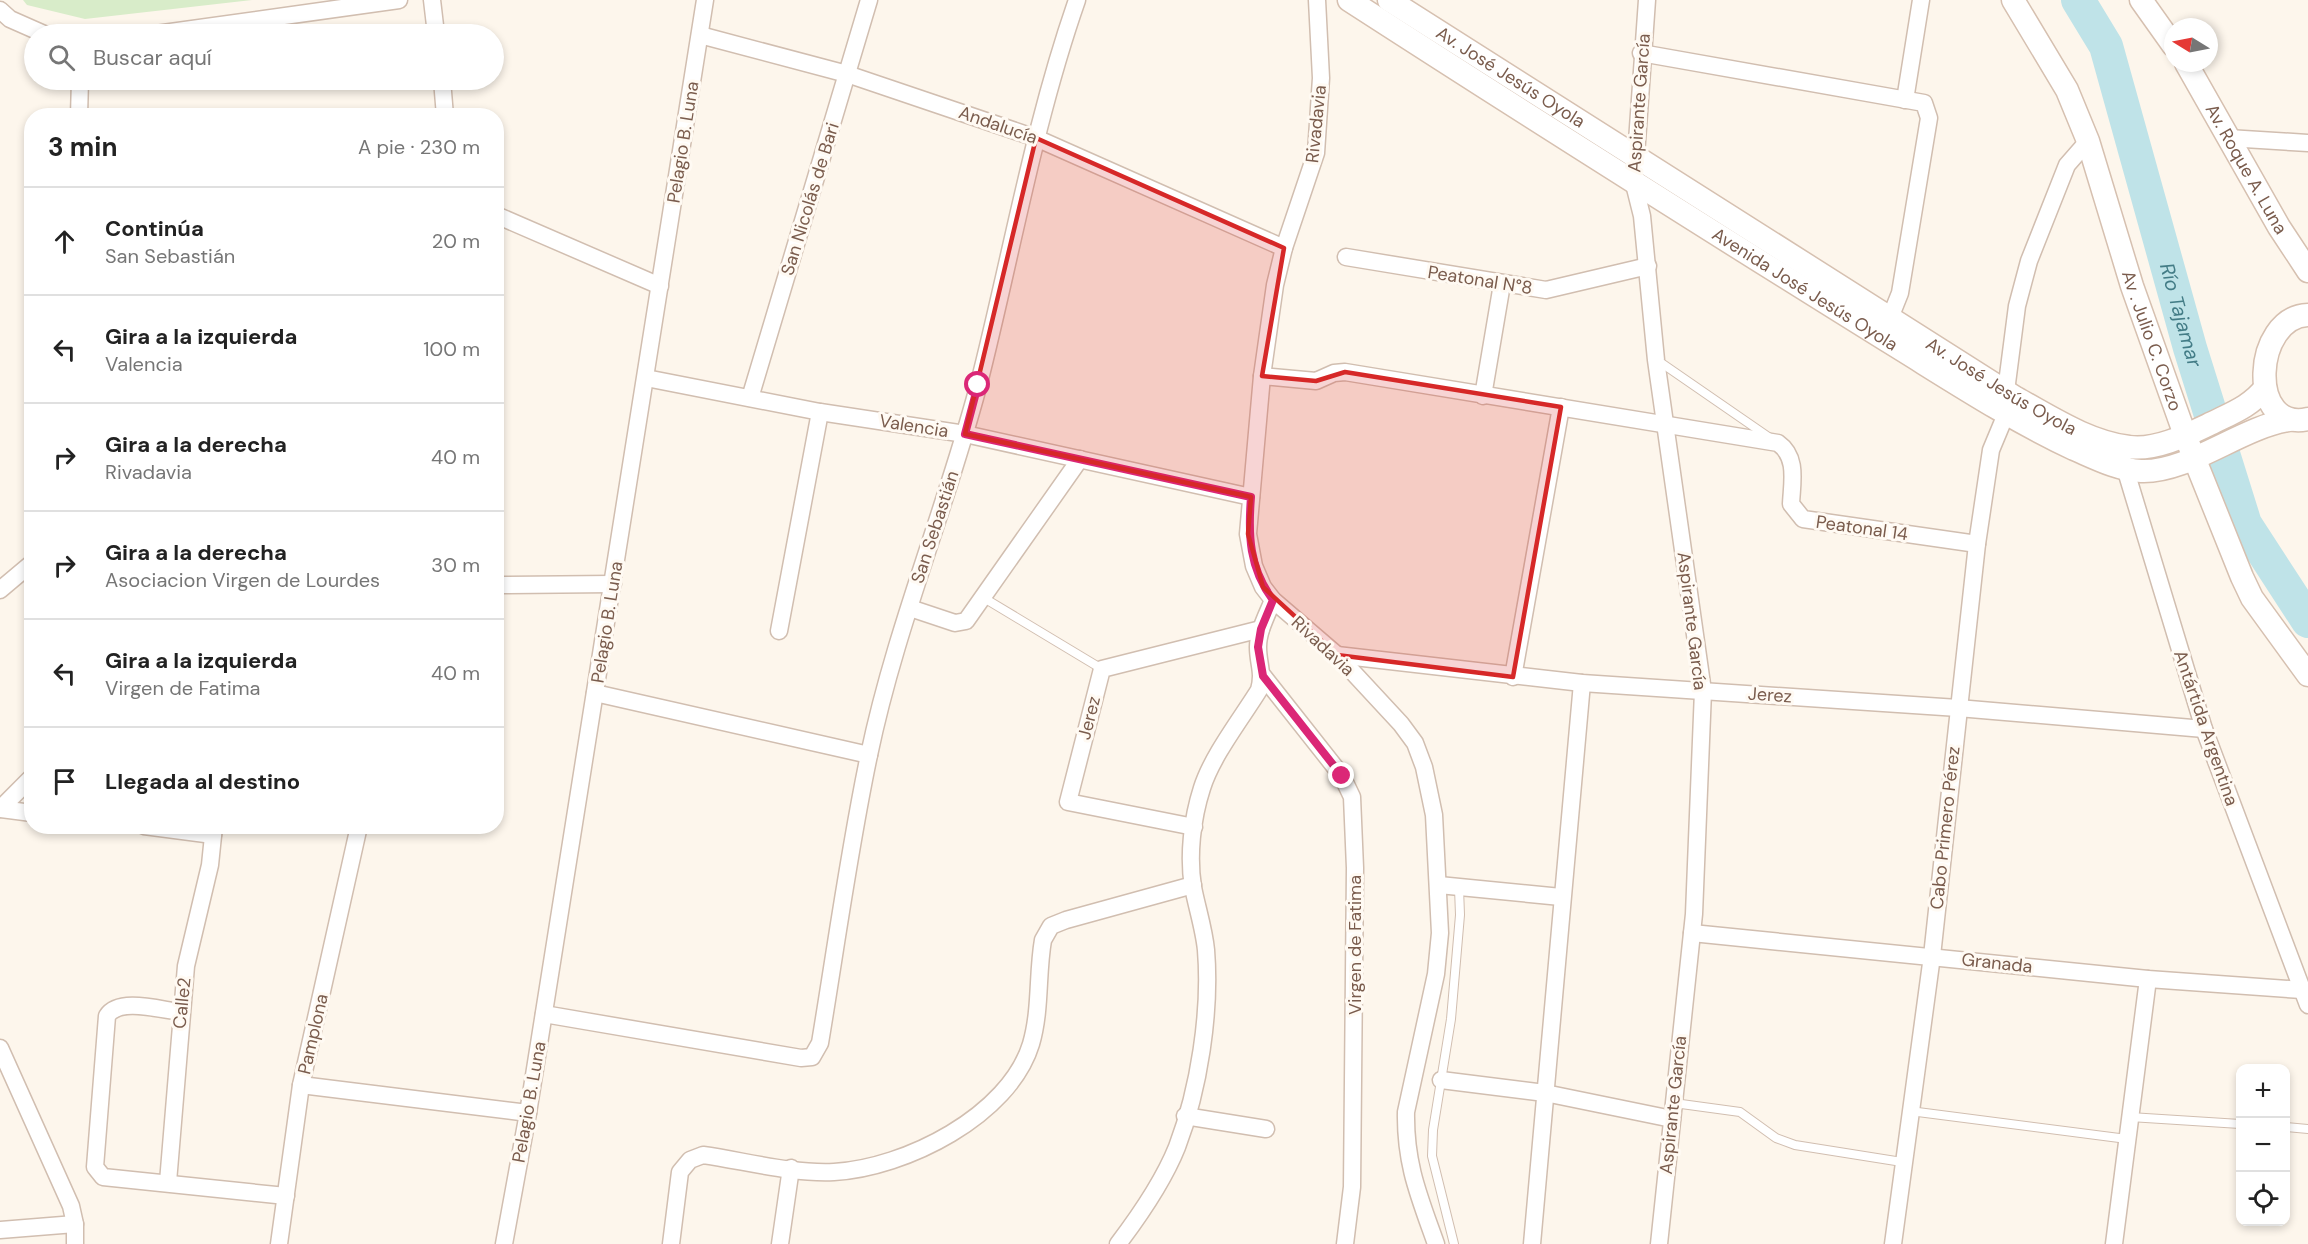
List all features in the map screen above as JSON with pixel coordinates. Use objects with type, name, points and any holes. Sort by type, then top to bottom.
[{"type":"street","points":[[227,24],[399,0]]},
{"type":"street","points":[[432,0],[435,24]]},
{"type":"street","name":"Pelagio B. Luna","points":[[504,1244],[544,1014],[705,0]]},
{"type":"street","name":"San Nicolás de Bari","points":[[750,398],[869,0]]},
{"type":"street","name":"San Sebastián","points":[[544,1014],[801,1058],[812,1057],[820,1043],[869,755],[910,608],[965,434],[1036,138],[1061,47],[1077,0]]},
{"type":"street","name":"Rivadavia","points":[[1317,0],[1321,78],[1316,153],[1284,248],[1275,285],[1262,376],[1248,534],[1254,566],[1263,587],[1273,600],[1337,655],[1401,724],[1415,743],[1424,767],[1434,815],[1440,933],[1436,974],[1406,1112],[1407,1157],[1436,1244]]},
{"type":"street","name":"Avenida José Jesús Oyola","points":[[1348,0],[1634,184],[2006,414],[2077,450],[2124,469],[2143,471],[2166,468],[2274,422],[2299,420]]},
{"type":"street","name":"Av. José Jesús Oyola","points":[[1389,0],[2006,391],[2067,426],[2130,447],[2156,445],[2185,435]]},
{"type":"street","name":"Aspirante García","points":[[1647,0],[1641,53],[1634,184],[1642,216],[1656,360],[1703,691],[1692,933],[1659,1244]]},
{"type":"street","points":[[1905,100],[1922,0]]},
{"type":"street","name":"Av . Julio C. Corzo","points":[[2013,0],[2067,90],[2088,141],[2132,286],[2185,435],[2204,452],[2252,598],[2308,675]]},
{"type":"street","points":[[2141,0],[2164,32]]},
{"type":"street","points":[[0,10],[10,19],[24,25]]},
{"type":"street","name":"Andalucía","points":[[700,35],[848,74],[1036,138],[1284,248]]},
{"type":"street","points":[[1641,53],[1924,103],[1929,118],[1900,293],[1890,318]]},
{"type":"street","name":"Av. Roque A. Luna","points":[[2191,72],[2308,272]]},
{"type":"street","points":[[79,108],[80,90]]},
{"type":"street","points":[[443,90],[444,108]]},
{"type":"street","points":[[2228,138],[2308,143]]},
{"type":"street","points":[[2006,391],[2017,306],[2029,261],[2067,165],[2088,141]]},
{"type":"street","points":[[504,218],[660,286]]},
{"type":"street","name":"Peatonal N°8","points":[[1346,257],[1546,290],[1648,266]]},
{"type":"street","points":[[1483,396],[1502,284]]},
{"type":"street","points":[[2299,420],[2270,403],[2265,388],[2267,355],[2276,334],[2295,317],[2308,315]]},
{"type":"street","points":[[1262,376],[1316,381],[1334,373],[1345,372],[1778,443]]},
{"type":"street","name":"Valencia","points":[[646,378],[820,412],[965,434],[1251,497]]},
{"type":"street","points":[[2185,435],[2250,404],[2265,388]]},
{"type":"street","points":[[1513,677],[1561,407]]},
{"type":"street","points":[[779,631],[820,412]]},
{"type":"street","name":"Cabo Primero Pérez","points":[[1893,1244],[1902,1162],[1932,956],[1977,544],[1991,450],[2006,414]]},
{"type":"street","name":"Peatonal 14","points":[[1778,443],[1787,449],[1792,465],[1791,504],[1803,519],[1977,544]]},
{"type":"street","name":"Antártida Argentina","points":[[2121,445],[2124,469],[2204,729],[2305,998]]},
{"type":"street","points":[[910,608],[955,623],[966,621],[1080,459]]},
{"type":"street","points":[[0,590],[24,570]]},
{"type":"street","points":[[504,585],[613,584]]},
{"type":"street","points":[[1118,1244],[1156,1188],[1176,1147],[1185,1116],[1202,1042],[1208,983],[1205,947],[1193,885],[1190,854],[1194,826],[1202,788],[1259,690],[1263,676],[1258,647],[1261,629],[1273,600]]},
{"type":"street","points":[[1102,669],[1261,629]]},
{"type":"street","name":"Jerez","points":[[1337,655],[1513,677],[1582,683],[1958,708],[2204,729]]},
{"type":"street","name":"Jerez","points":[[1102,669],[1068,802],[1194,826]]},
{"type":"street","name":"Virgen de Fatima","points":[[1263,676],[1342,776],[1352,797],[1355,868],[1352,1187],[1345,1244]]},
{"type":"street","points":[[1532,1244],[1561,897],[1582,683]]},
{"type":"street","points":[[595,693],[869,755]]},
{"type":"street","points":[[0,809],[24,785]]},
{"type":"street","points":[[0,809],[24,812]]},
{"type":"street","name":"Calle2","points":[[168,1182],[180,1012],[186,966],[210,865],[214,834]]},
{"type":"street","name":"Pamplona","points":[[279,1244],[302,1084],[357,834]]},
{"type":"street","points":[[671,1244],[680,1172],[690,1160],[703,1155],[832,1172],[868,1168],[904,1156],[944,1137],[1001,1094],[1020,1068],[1031,1044],[1042,940],[1051,926],[1193,885]]},
{"type":"street","points":[[1439,885],[1561,897]]},
{"type":"street","name":"Granada","points":[[1692,933],[1932,956],[2305,998]]},
{"type":"street","points":[[2114,1244],[2148,979]]},
{"type":"street","points":[[180,1012],[122,1006],[111,1009],[107,1016],[94,1167],[103,1177],[286,1196]]},
{"type":"street","points":[[0,1048],[71,1206],[75,1224],[75,1244]]},
{"type":"street","points":[[1441,1080],[1673,1111]]},
{"type":"street","points":[[302,1084],[528,1113]]},
{"type":"street","points":[[1185,1116],[1266,1129]]},
{"type":"street","points":[[780,1244],[791,1168]]},
{"type":"street","points":[[0,1230],[75,1224]]},
{"type":"lane","points":[[1656,360],[1778,443]]},
{"type":"lane","points":[[984,598],[1102,669]]},
{"type":"lane","points":[[1454,1244],[1432,1156],[1432,1130],[1451,1019],[1460,915],[1460,888]]},
{"type":"lane","points":[[1673,1111],[1740,1112],[1776,1138],[1795,1145],[1902,1162]]},
{"type":"lane","points":[[1909,1111],[2127,1139]]},
{"type":"lane","points":[[2130,1117],[2236,1124]]},
{"type":"lane","points":[[2290,1127],[2308,1129]]},
{"type":"highlighted area","points":[[1036,138],[1284,248],[1262,376],[1316,381],[1345,372],[1561,407],[1513,677],[1337,655],[1263,587],[1248,534],[1251,497],[965,434]]},
{"type":"green space","points":[[23,0],[252,0],[85,19],[27,5]]},
{"type":"waterway","name":"Río Tajamar","points":[[2078,0],[2106,46],[2190,348],[2245,524],[2308,621]]},
{"type":"route","points":[[978,385],[965,434],[1251,497],[1248,534],[1254,566],[1263,587],[1273,600],[1261,629],[1258,647],[1263,676],[1342,776]]}]
